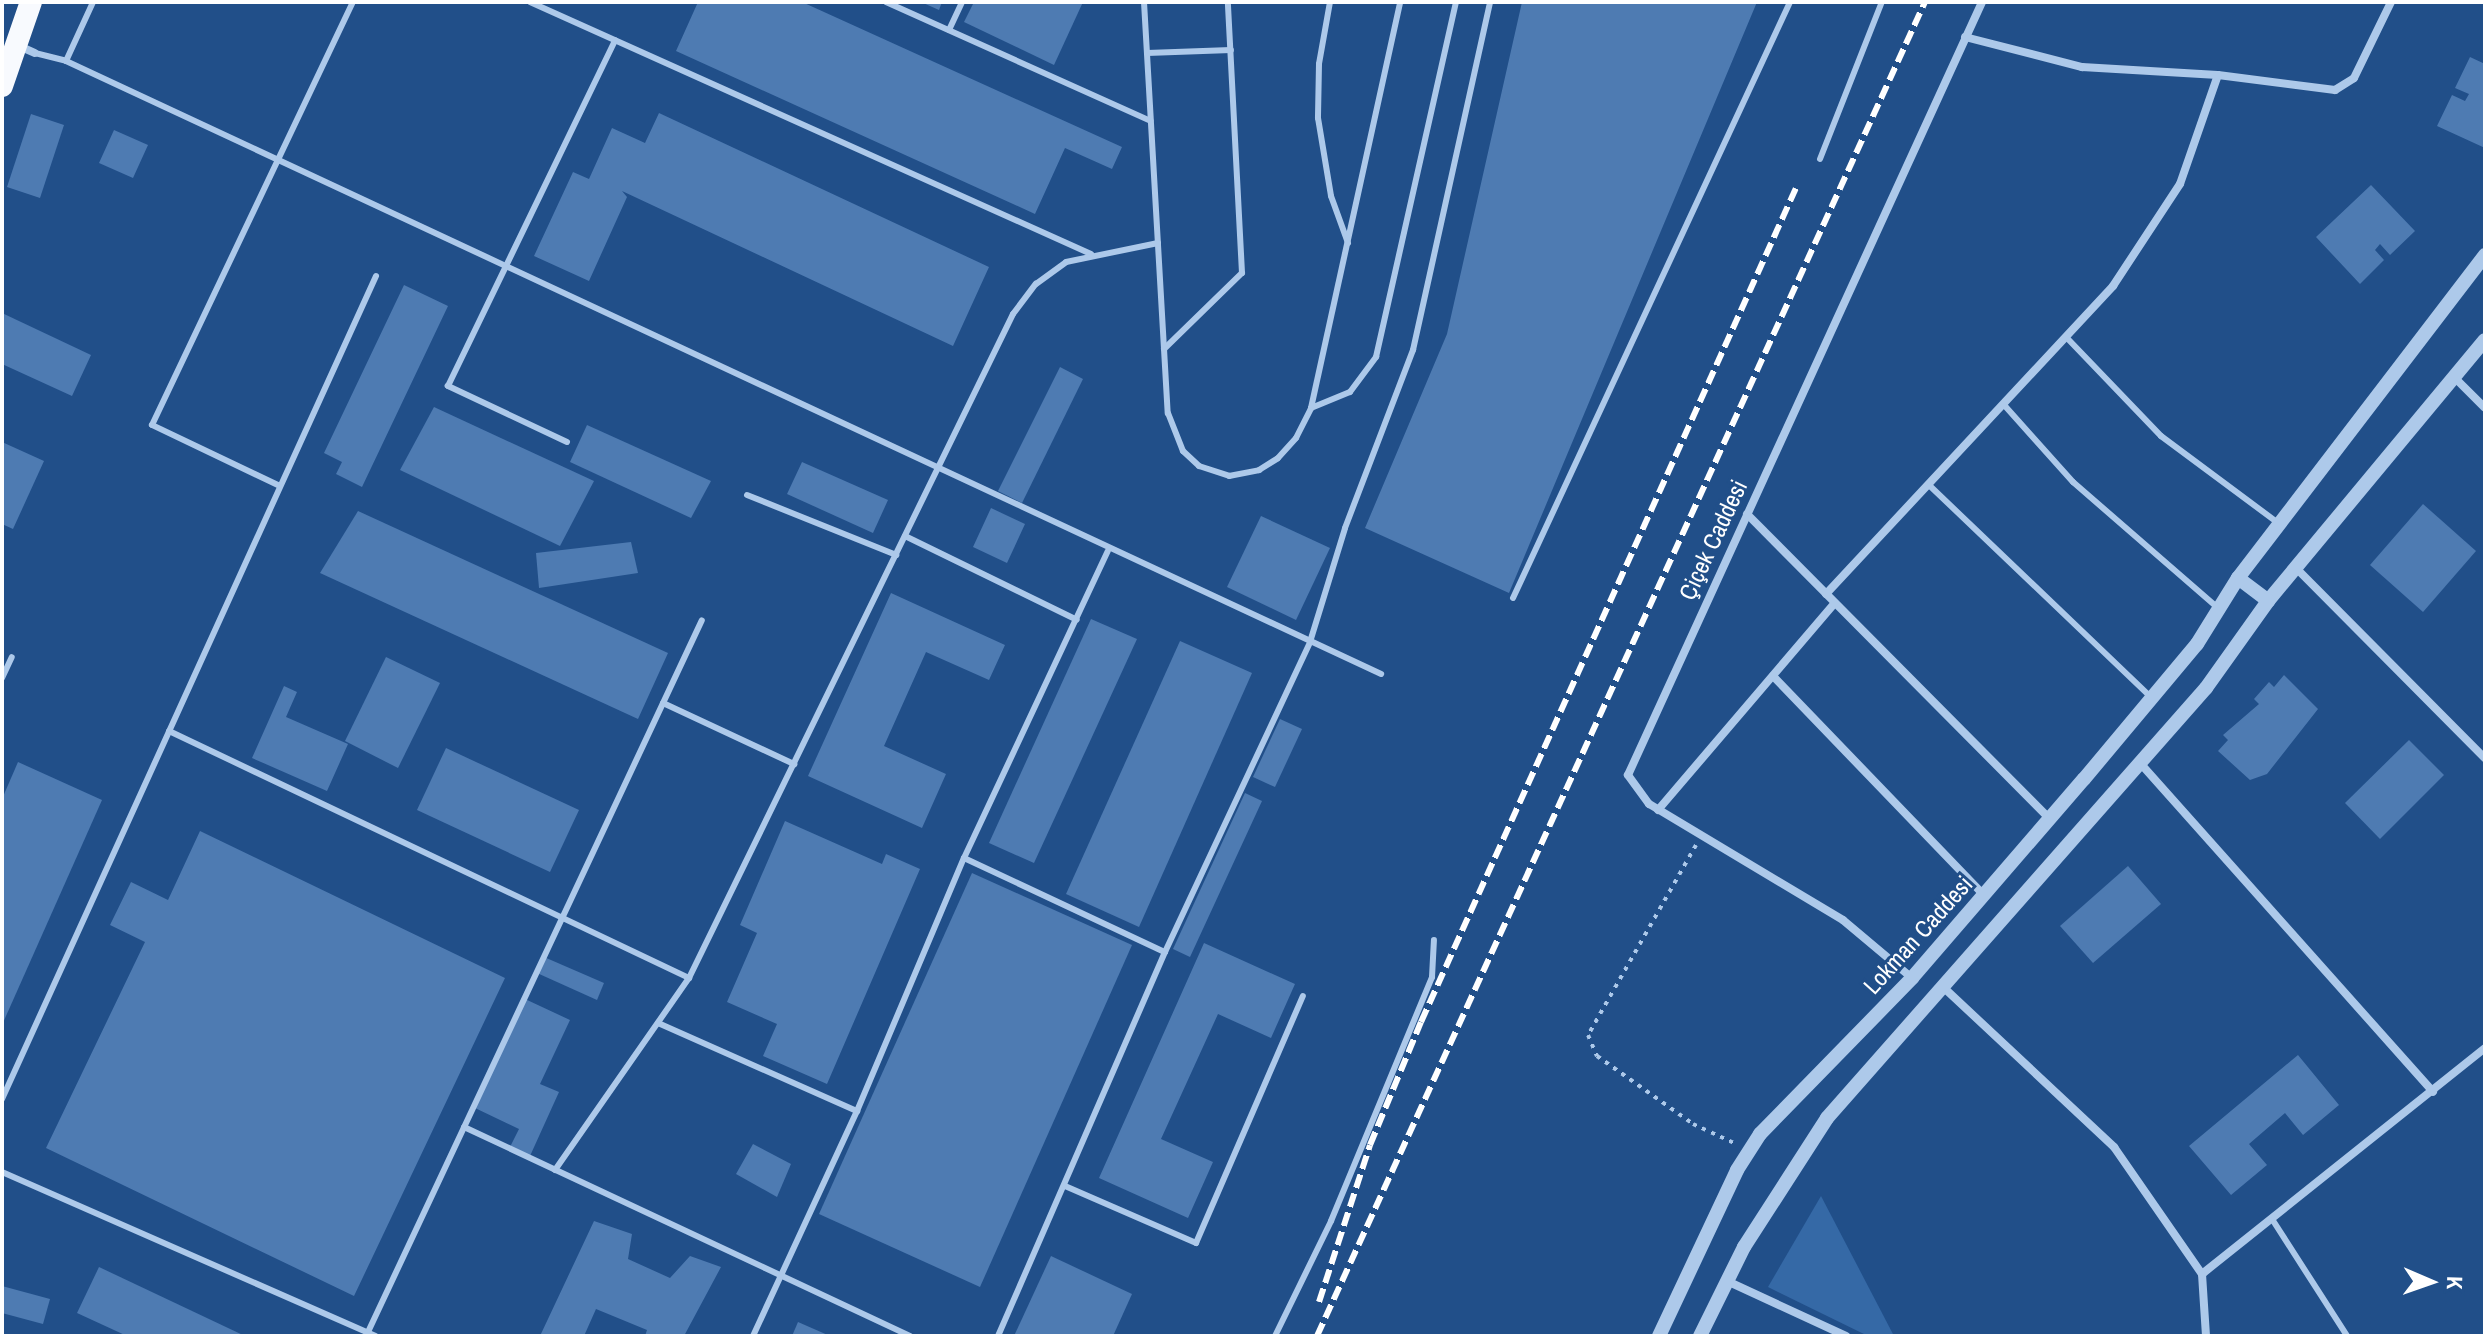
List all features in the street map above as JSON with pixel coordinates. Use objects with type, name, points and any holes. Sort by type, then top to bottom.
[{"type":"highway","points":[[2,86],[25,49],[31,2]]},
{"type":"street","name":"Çiçek Caddesi","points":[[1912,978],[1843,920],[1658,810],[1635,792],[1628,775],[1982,2]]},
{"type":"street","points":[[1965,37],[2082,67],[2218,75],[2340,89],[2354,78],[2391,2]]},
{"type":"street","points":[[1826,594],[2005,406],[2120,278],[2168,206],[2200,139],[2218,75]]},
{"type":"street","name":"Lokman Caddesi","points":[[1659,1336],[1749,1150],[1912,978],[2152,698],[2219,608],[2277,522],[2485,255]]},
{"type":"street","points":[[1700,1336],[1770,1201],[1827,1118],[2206,688],[2268,601],[2485,340]]},
{"type":"street","points":[[2455,378],[2485,408]]},
{"type":"street","points":[[1747,514],[2050,819]]},
{"type":"street","points":[[2297,569],[2485,758]]},
{"type":"street","points":[[2238,578],[2268,601]]},
{"type":"street","points":[[1658,810],[1835,603]]},
{"type":"street","points":[[1773,676],[1984,895]]},
{"type":"street","points":[[2141,764],[2433,1092]]},
{"type":"street","points":[[1942,986],[2114,1147],[2202,1274],[2206,1336]]},
{"type":"street","points":[[2202,1274],[2485,1048]]},
{"type":"street","points":[[1726,1281],[1846,1336]]},
{"type":"lane","points":[[66,61],[93,2]]},
{"type":"lane","points":[[280,486],[152,425],[353,2]]},
{"type":"lane","points":[[530,2],[1091,254]]},
{"type":"lane","points":[[886,2],[1151,121]]},
{"type":"lane","points":[[949,30],[962,2]]},
{"type":"lane","points":[[1144,2],[1168,413],[1175,439],[1190,459],[1209,471],[1239,476],[1269,465],[1296,438],[1311,408],[1400,2]]},
{"type":"lane","points":[[1164,349],[1242,273],[1228,2]]},
{"type":"lane","points":[[1330,2],[1319,64],[1318,118],[1325,171],[1348,243]]},
{"type":"lane","points":[[1311,408],[1350,392],[1376,357],[1456,2]]},
{"type":"lane","points":[[998,1336],[1165,952],[1310,642],[1345,528],[1413,350],[1490,2]]},
{"type":"lane","points":[[1513,598],[1790,2]]},
{"type":"lane","points":[[1820,159],[1882,2]]},
{"type":"lane","points":[[567,442],[448,386],[615,40]]},
{"type":"lane","points":[[25,49],[66,61],[1108,551],[1381,674]]},
{"type":"lane","points":[[1147,53],[1231,50]]},
{"type":"lane","points":[[555,1170],[689,978],[1023,298],[1055,268],[1091,254],[1158,243]]},
{"type":"lane","points":[[2,1099],[376,276]]},
{"type":"lane","points":[[2067,338],[2161,436],[2277,522]]},
{"type":"lane","points":[[2005,406],[2073,482],[2219,608]]},
{"type":"lane","points":[[1930,486],[2152,698]]},
{"type":"lane","points":[[747,495],[896,555]]},
{"type":"lane","points":[[905,536],[1077,620]]},
{"type":"lane","points":[[753,1336],[857,1111],[964,858],[1108,551]]},
{"type":"lane","points":[[368,1332],[702,620]]},
{"type":"lane","points":[[2,678],[12,657]]},
{"type":"lane","points":[[663,703],[794,764]]},
{"type":"lane","points":[[169,731],[689,978]]},
{"type":"lane","points":[[964,858],[1165,952]]},
{"type":"lane","points":[[1275,1336],[1331,1221],[1432,977],[1434,940]]},
{"type":"lane","points":[[1065,1186],[1196,1243],[1303,996]]},
{"type":"lane","points":[[658,1023],[857,1111]]},
{"type":"lane","points":[[464,1127],[910,1336]]},
{"type":"lane","points":[[2,1172],[376,1336]]},
{"type":"lane","points":[[2272,1219],[2347,1336]]},
{"type":"path","points":[[1702,836],[1588,1035],[1597,1056],[1693,1124],[1749,1150]]},
{"type":"shaded area","points":[[1821,1196],[1894,1336],[1868,1336],[1768,1287]]},
{"type":"building","points":[[698,2],[802,2],[1122,147],[1112,169],[1065,148],[1035,214],[676,51]]},
{"type":"building","points":[[921,2],[942,2],[939,10]]},
{"type":"building","points":[[974,2],[1083,2],[1054,65],[964,22]]},
{"type":"building","points":[[1522,2],[1757,2],[1509,593],[1365,528],[1447,334]]},
{"type":"building","points":[[2470,57],[2485,64],[2485,148],[2437,126],[2452,95],[2465,101],[2469,94],[2455,88]]},
{"type":"building","points":[[659,113],[989,267],[953,346],[622,191],[627,197],[589,281],[534,256],[573,172],[589,179],[612,128],[645,143]]},
{"type":"building","points":[[31,114],[64,125],[40,198],[7,187]]},
{"type":"building","points":[[114,130],[148,145],[133,178],[99,163]]},
{"type":"building","points":[[2371,185],[2415,231],[2390,255],[2380,244],[2375,250],[2384,260],[2360,284],[2316,237]]},
{"type":"building","points":[[404,285],[448,306],[362,487],[336,474],[342,462],[324,453]]},
{"type":"building","points":[[2,313],[91,355],[72,396],[2,364]]},
{"type":"building","points":[[1060,367],[1083,379],[1022,503],[998,491]]},
{"type":"building","points":[[434,407],[594,481],[560,546],[400,470]]},
{"type":"building","points":[[587,425],[711,481],[691,518],[570,462]]},
{"type":"building","points":[[2,442],[44,461],[13,529],[2,524]]},
{"type":"building","points":[[802,462],[888,500],[873,533],[787,494]]},
{"type":"building","points":[[2423,504],[2476,551],[2423,612],[2370,565]]},
{"type":"building","points":[[991,508],[1025,524],[1007,563],[973,547]]},
{"type":"building","points":[[358,511],[668,653],[638,719],[320,573]]},
{"type":"building","points":[[1261,516],[1330,548],[1296,620],[1227,587]]},
{"type":"building","points":[[631,542],[638,573],[539,588],[536,553]]},
{"type":"building","points":[[891,593],[1005,645],[989,680],[926,652],[884,746],[946,774],[922,828],[808,776]]},
{"type":"building","points":[[1091,619],[1137,639],[1034,863],[989,843]]},
{"type":"building","points":[[1180,641],[1252,673],[1139,927],[1066,894]]},
{"type":"building","points":[[386,657],[440,683],[398,768],[345,741]]},
{"type":"building","points":[[2284,675],[2318,709],[2267,774],[2250,780],[2218,751],[2228,740],[2223,735],[2259,704],[2254,699],[2269,682],[2274,687]]},
{"type":"building","points":[[284,686],[297,692],[286,717],[348,744],[327,791],[252,758]]},
{"type":"building","points":[[1280,719],[1302,729],[1275,787],[1253,777]]},
{"type":"building","points":[[2409,740],[2444,775],[2380,839],[2345,803]]},
{"type":"building","points":[[446,748],[579,810],[550,872],[417,810]]},
{"type":"building","points":[[18,762],[102,800],[2,1025],[2,799]]},
{"type":"building","points":[[1245,793],[1262,801],[1190,957],[1173,949]]},
{"type":"building","points":[[785,821],[882,864],[886,854],[920,869],[827,1084],[763,1056],[777,1024],[727,1002],[757,933],[740,925]]},
{"type":"building","points":[[200,831],[505,978],[354,1296],[46,1148],[145,942],[110,925],[131,882],[168,900]]},
{"type":"building","points":[[2128,866],[2161,904],[2093,963],[2060,926]]},
{"type":"building","points":[[972,873],[1132,945],[980,1287],[819,1214]]},
{"type":"building","points":[[1204,943],[1295,984],[1271,1038],[1218,1014],[1161,1139],[1213,1162],[1188,1218],[1099,1178]]},
{"type":"building","points":[[544,957],[604,983],[597,1000],[537,973]]},
{"type":"building","points":[[525,999],[570,1020],[540,1084],[559,1092],[530,1156],[510,1147],[519,1129],[475,1108]]},
{"type":"building","points":[[2298,1055],[2339,1105],[2303,1135],[2285,1113],[2249,1144],[2267,1165],[2231,1195],[2189,1146]]},
{"type":"building","points":[[753,1144],[791,1164],[777,1197],[736,1174]]},
{"type":"building","points":[[594,1221],[632,1234],[628,1259],[670,1278],[690,1256],[721,1267],[684,1336],[645,1336],[647,1330],[596,1309],[584,1336],[540,1336]]},
{"type":"building","points":[[1051,1256],[1132,1294],[1113,1336],[1014,1336]]},
{"type":"building","points":[[99,1267],[245,1336],[127,1336],[77,1313]]},
{"type":"building","points":[[2,1286],[50,1299],[43,1324],[2,1313]]},
{"type":"building","points":[[798,1322],[830,1336],[792,1336]]},
{"type":"railway","points":[[1317,1336],[1925,2]]},
{"type":"railway","points":[[1319,1302],[1370,1145],[1421,1022],[1796,188]]}]
